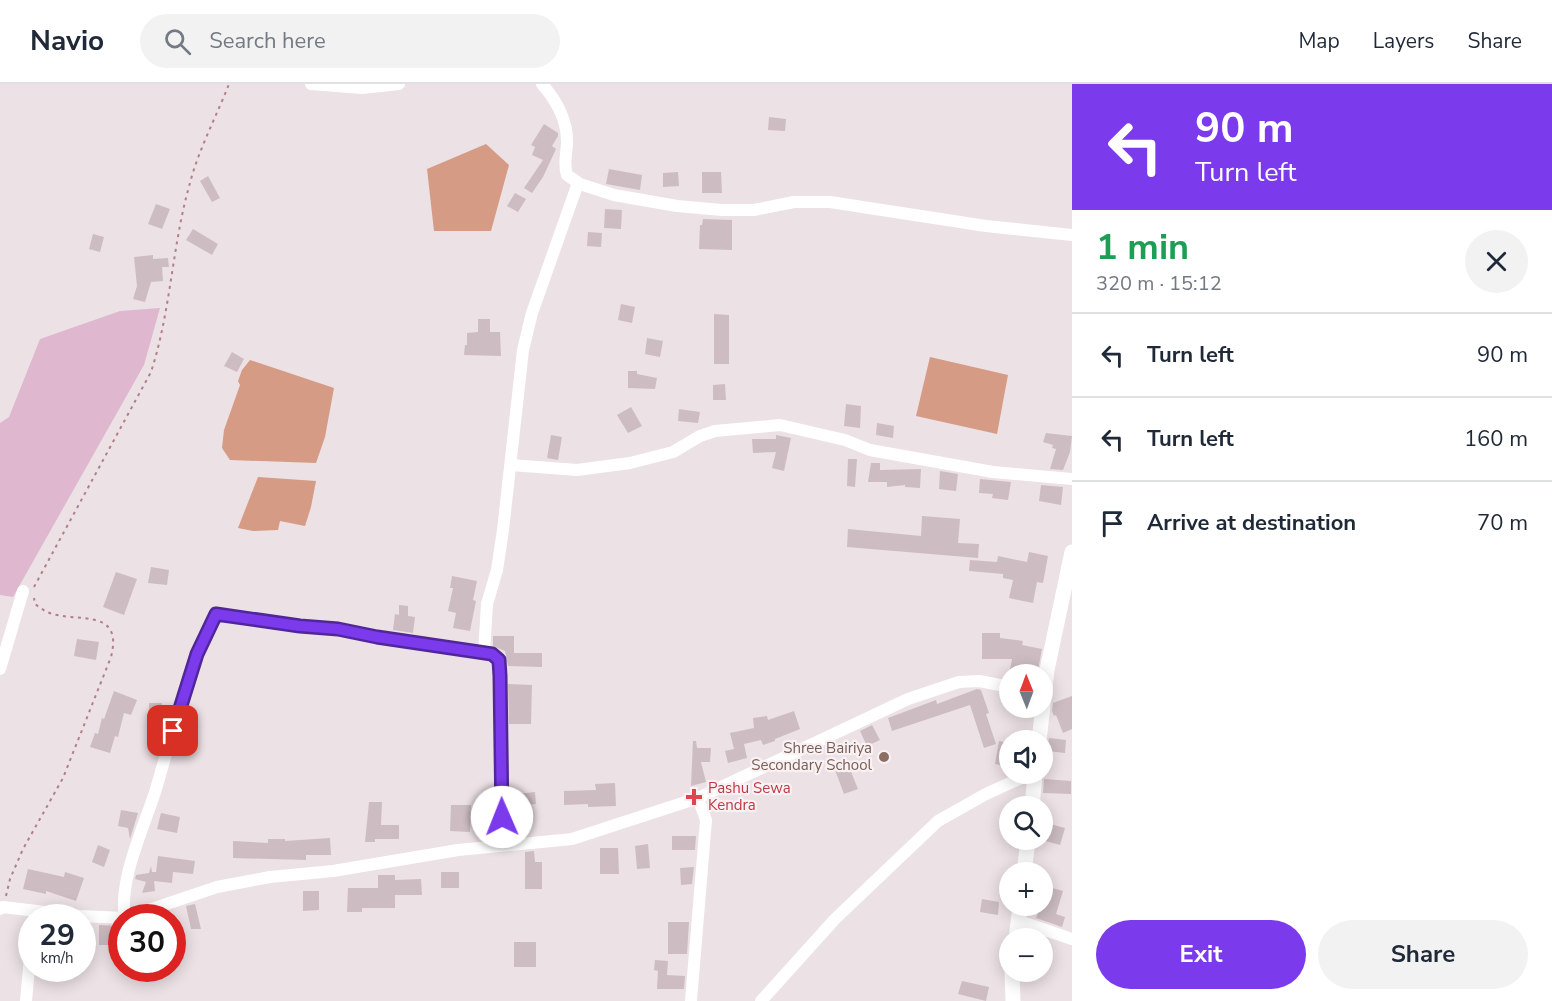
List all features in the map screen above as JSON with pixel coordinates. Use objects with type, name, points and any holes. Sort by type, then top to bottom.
[{"type":"street","points":[[311,84],[362,88],[399,84]]},
{"type":"street","points":[[542,84],[552,95],[561,113],[567,141],[564,166],[567,175],[578,183],[614,195],[677,206],[722,210],[754,210],[794,202],[830,202],[987,226],[1072,235]]},
{"type":"street","points":[[484,652],[487,604],[500,550],[523,350],[532,313],[578,183]]},
{"type":"street","points":[[511,465],[577,470],[630,463],[673,452],[700,436],[715,431],[780,425],[845,440],[880,452],[993,472],[1072,479]]},
{"type":"street","points":[[1048,664],[1072,552]]},
{"type":"street","points":[[0,669],[23,591]]},
{"type":"street","points":[[123,904],[128,876],[142,825],[197,654],[216,614],[338,629],[492,654],[499,660],[504,845]]},
{"type":"street","points":[[166,904],[216,887],[270,877],[333,871],[458,850],[572,839],[698,798],[908,699],[959,682],[980,681],[999,685]]},
{"type":"street","points":[[761,1001],[835,919],[938,820],[1008,784]]},
{"type":"street","points":[[691,1001],[706,820],[698,798]]},
{"type":"street","points":[[1,908],[18,911]]},
{"type":"street","points":[[1025,916],[1072,939]]},
{"type":"street","points":[[26,1001],[28,982]]},
{"type":"street","points":[[1012,982],[1013,1001]]},
{"type":"path","points":[[1,908],[10,879],[39,818],[63,778],[114,645],[113,635],[108,627],[97,620],[48,612],[35,604],[32,591],[151,372],[159,348],[174,257],[190,181],[229,84]]},
{"type":"shaded area","points":[[486,144],[509,165],[491,231],[434,231],[427,169]]},
{"type":"shaded area","points":[[160,308],[144,365],[13,597],[0,595],[0,423],[9,417],[40,339],[120,311]]},
{"type":"shaded area","points":[[930,357],[1008,375],[997,434],[916,416]]},
{"type":"shaded area","points":[[250,360],[334,388],[325,437],[316,463],[230,460],[222,448],[224,430],[240,385],[238,381],[242,370]]},
{"type":"shaded area","points":[[258,477],[316,481],[305,526],[280,521],[278,530],[253,531],[238,528]]},
{"type":"building","points":[[769,117],[786,119],[785,131],[768,130]]},
{"type":"building","points":[[544,124],[558,133],[552,146],[556,149],[543,177],[532,193],[524,188],[543,160],[532,155],[535,147],[531,145]]},
{"type":"building","points":[[609,169],[642,175],[640,190],[606,184]]},
{"type":"building","points":[[678,172],[679,186],[663,187],[663,173]]},
{"type":"building","points":[[702,172],[721,172],[722,193],[702,193]]},
{"type":"building","points":[[208,176],[220,198],[212,202],[200,181]]},
{"type":"building","points":[[515,193],[526,199],[518,212],[507,206]]},
{"type":"building","points":[[156,204],[170,209],[162,229],[148,224]]},
{"type":"building","points":[[605,209],[622,210],[621,229],[604,228]]},
{"type":"building","points":[[703,219],[732,220],[732,250],[699,249],[700,225]]},
{"type":"building","points":[[193,229],[218,244],[212,255],[186,240]]},
{"type":"building","points":[[588,232],[602,233],[601,247],[587,246]]},
{"type":"building","points":[[93,234],[104,237],[100,252],[89,249]]},
{"type":"building","points":[[153,255],[153,259],[168,258],[169,267],[162,267],[163,281],[151,282],[145,302],[133,299],[137,286],[134,257]]},
{"type":"building","points":[[621,304],[635,307],[632,323],[618,320]]},
{"type":"building","points":[[714,314],[729,315],[729,364],[714,364]]},
{"type":"building","points":[[478,319],[490,319],[490,332],[500,332],[501,356],[464,355],[467,333],[478,332]]},
{"type":"building","points":[[647,338],[663,341],[660,357],[645,354]]},
{"type":"building","points":[[232,352],[244,359],[237,372],[224,366]]},
{"type":"building","points":[[628,371],[637,371],[637,374],[657,378],[655,389],[628,388]]},
{"type":"building","points":[[725,384],[726,400],[713,400],[713,385]]},
{"type":"building","points":[[846,404],[861,406],[860,428],[844,426]]},
{"type":"building","points":[[631,407],[642,426],[628,433],[617,415]]},
{"type":"building","points":[[679,409],[700,412],[698,423],[678,421]]},
{"type":"building","points":[[877,423],[894,426],[893,438],[876,435]]},
{"type":"building","points":[[1046,433],[1072,436],[1070,452],[1063,470],[1050,469],[1056,449],[1052,448],[1053,445],[1043,442]]},
{"type":"building","points":[[551,435],[562,437],[558,460],[547,458]]},
{"type":"building","points":[[776,435],[791,438],[784,471],[772,468],[776,452],[753,453],[752,439],[776,439]]},
{"type":"building","points":[[848,459],[857,459],[855,487],[847,486]]},
{"type":"building","points":[[871,463],[880,463],[880,470],[921,469],[920,488],[905,487],[905,485],[887,487],[887,482],[868,482]]},
{"type":"building","points":[[940,471],[958,474],[956,491],[939,489]]},
{"type":"building","points":[[980,479],[1011,482],[1008,500],[992,498],[993,494],[979,493]]},
{"type":"building","points":[[1041,485],[1063,487],[1061,505],[1039,501]]},
{"type":"building","points":[[922,516],[960,519],[958,543],[979,544],[978,558],[847,547],[848,529],[921,536]]},
{"type":"building","points":[[1029,552],[1048,556],[1043,583],[1037,582],[1033,603],[1009,598],[1013,580],[1003,578],[1003,574],[969,571],[970,560],[997,562],[998,556],[1027,562]]},
{"type":"building","points":[[151,567],[169,570],[167,585],[148,583]]},
{"type":"building","points":[[116,572],[137,579],[124,615],[103,607]]},
{"type":"building","points":[[452,576],[477,581],[470,631],[453,628],[456,613],[448,611],[453,588],[450,588]]},
{"type":"building","points":[[399,605],[408,606],[408,616],[415,617],[413,633],[393,630],[395,614],[399,615]]},
{"type":"building","points":[[982,633],[1000,633],[1000,638],[1023,641],[1022,645],[1042,649],[1039,664],[1011,664],[1012,659],[982,659]]},
{"type":"building","points":[[493,636],[514,636],[514,653],[542,653],[542,667],[508,666],[505,651],[493,646]]},
{"type":"building","points":[[77,639],[99,642],[96,660],[74,656]]},
{"type":"building","points":[[508,684],[532,685],[531,724],[509,724]]},
{"type":"building","points":[[977,689],[981,690],[989,713],[986,714],[996,744],[984,748],[970,705],[892,731],[888,718],[936,700],[937,704]]},
{"type":"building","points":[[114,691],[137,700],[131,715],[124,713],[118,737],[115,736],[110,753],[90,747],[95,733],[98,734],[102,718],[104,719]]},
{"type":"building","points":[[1072,696],[1072,729],[1063,733],[1056,715],[1053,714],[1053,703]]},
{"type":"building","points":[[149,703],[162,703],[162,713],[169,713],[165,726],[149,726]]},
{"type":"building","points":[[794,711],[800,729],[763,745],[761,740],[744,744],[747,758],[728,763],[725,751],[734,749],[730,733],[754,728],[753,718],[767,716],[768,720]]},
{"type":"building","points":[[872,725],[880,740],[867,746],[860,731]]},
{"type":"building","points":[[1053,738],[1066,740],[1065,753],[1053,752]]},
{"type":"building","points":[[693,741],[696,741],[697,748],[711,748],[710,762],[701,762],[706,782],[691,786]]},
{"type":"building","points":[[999,741],[999,765],[995,764]]},
{"type":"building","points":[[847,762],[858,789],[844,794],[834,767]]},
{"type":"building","points":[[1053,780],[1071,781],[1071,794],[1043,793],[1044,784],[1053,784]]},
{"type":"building","points":[[615,783],[616,806],[564,805],[564,791],[596,790],[595,784]]},
{"type":"building","points":[[535,792],[536,804],[518,806],[517,794]]},
{"type":"building","points":[[369,802],[382,802],[381,825],[399,825],[399,839],[375,839],[375,842],[365,842]]},
{"type":"building","points":[[451,805],[471,805],[470,832],[450,831]]},
{"type":"building","points":[[121,810],[138,813],[130,839],[128,828],[118,826]]},
{"type":"building","points":[[161,813],[180,817],[177,833],[157,829]]},
{"type":"building","points":[[1053,825],[1065,828],[1060,845],[1053,843]]},
{"type":"building","points":[[672,836],[696,836],[695,850],[672,850]]},
{"type":"building","points":[[330,838],[331,855],[306,855],[306,860],[233,858],[233,841],[268,843],[268,839],[285,839],[285,841]]},
{"type":"building","points":[[648,844],[650,868],[637,869],[635,846]]},
{"type":"building","points":[[98,845],[110,850],[104,867],[92,862]]},
{"type":"building","points":[[600,848],[618,848],[619,874],[600,874]]},
{"type":"building","points":[[534,851],[535,862],[542,862],[542,889],[525,889],[525,852]]},
{"type":"building","points":[[158,856],[195,861],[193,874],[173,872],[172,883],[154,881],[155,891],[142,893],[146,882],[135,879],[136,875],[149,873],[151,866],[152,872],[156,872]]},
{"type":"building","points":[[694,867],[692,884],[681,885],[680,868]]},
{"type":"building","points":[[28,869],[64,877],[65,872],[84,878],[76,901],[46,891],[46,894],[23,889]]},
{"type":"building","points":[[441,872],[459,872],[459,888],[441,888]]},
{"type":"building","points":[[378,875],[395,875],[395,880],[421,879],[422,895],[395,895],[395,908],[362,908],[362,912],[347,912],[348,888],[378,888]]},
{"type":"building","points":[[1053,888],[1063,891],[1056,914],[1065,917],[1062,927],[1036,918],[1037,916],[1053,916]]},
{"type":"building","points":[[303,891],[319,891],[319,910],[303,911]]},
{"type":"building","points":[[982,899],[999,902],[998,915],[980,912]]},
{"type":"building","points":[[195,904],[201,929],[191,929],[186,906]]},
{"type":"building","points":[[668,922],[689,922],[687,954],[668,954]]},
{"type":"building","points":[[99,925],[108,925],[108,945],[99,945]]},
{"type":"building","points":[[514,942],[536,942],[536,967],[514,967]]},
{"type":"building","points":[[655,960],[668,961],[667,975],[685,976],[684,989],[657,989],[658,971],[654,970]]},
{"type":"building","points":[[962,981],[989,987],[986,1001],[958,994]]},
{"type":"place","name":"Shree Bairiya Secondary School","points":[[884,757]]},
{"type":"place","name":"Pashu Sewa Kendra","points":[[694,797]]},
{"type":"route","points":[[173,731],[197,654],[216,614],[338,629],[492,654],[499,660],[500,676],[502,817]]}]
